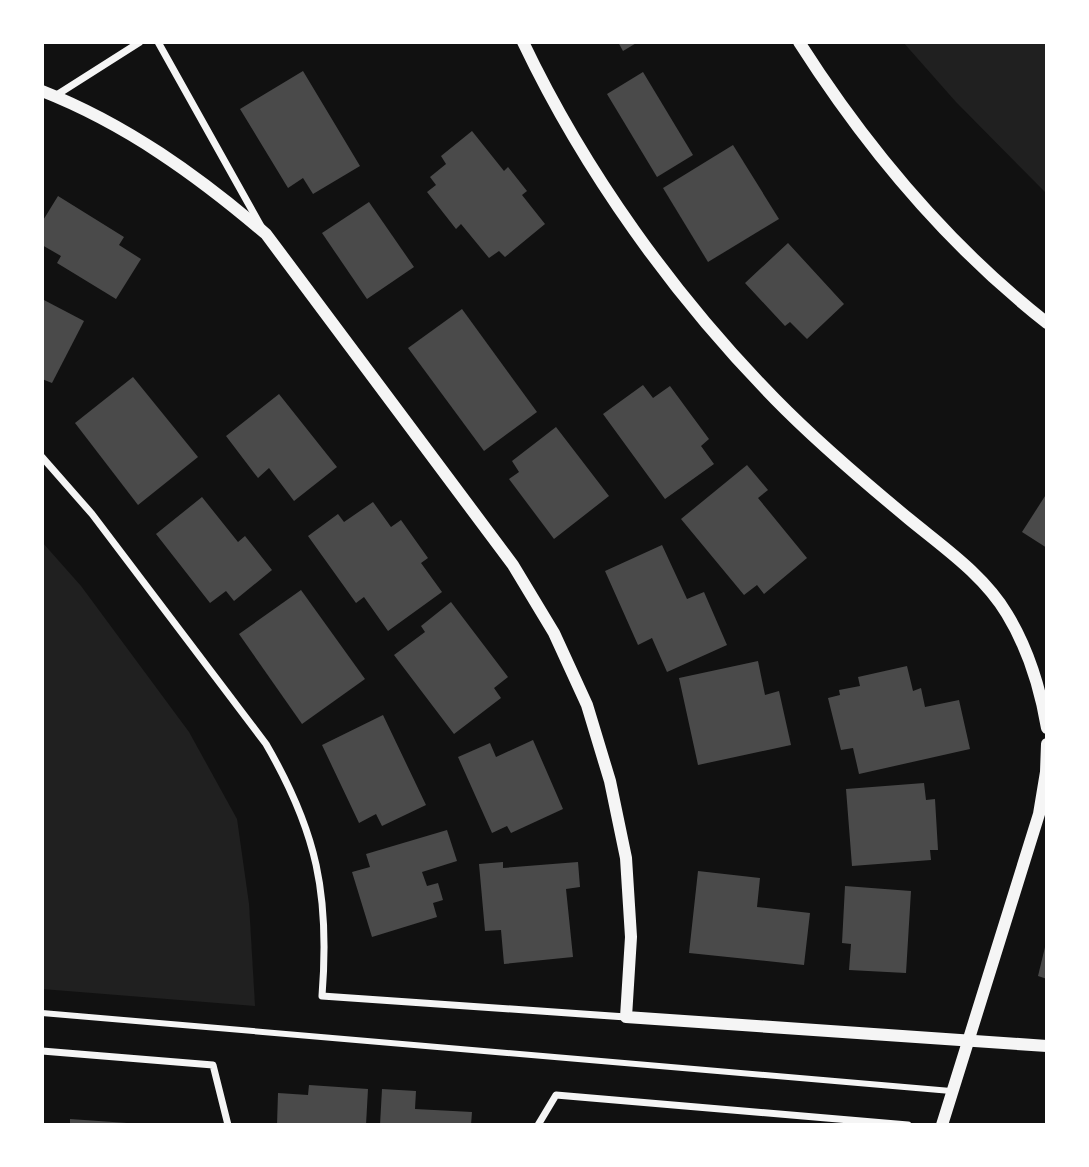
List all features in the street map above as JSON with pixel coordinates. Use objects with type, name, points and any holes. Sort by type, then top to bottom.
[{"type":"street","points":[[55,96],[140,42]]},
{"type":"street","points":[[158,42],[266,234],[513,565],[554,633],[587,705],[611,781],[626,859],[631,937],[626,1017]]},
{"type":"street","points":[[523,42],[583,151],[611,194],[705,320],[774,398],[812,435],[979,579],[1006,612],[1026,649],[1040,689],[1047,728]]},
{"type":"street","points":[[799,42],[855,122],[939,223],[986,270],[1047,323]]},
{"type":"street","points":[[42,91],[112,123],[166,156],[218,193],[266,234]]},
{"type":"street","points":[[42,457],[92,514],[266,744],[285,776],[300,810],[321,883],[325,920],[322,996],[1047,1045]]},
{"type":"street","points":[[942,1125],[1039,814],[1046,772],[1047,744]]},
{"type":"street","points":[[42,1013],[951,1091]]},
{"type":"street","points":[[42,1051],[213,1065],[228,1125]]},
{"type":"street","points":[[538,1125],[556,1095],[908,1125]]},
{"type":"shaded area","points":[[903,42],[1047,42],[1047,194],[956,102]]},
{"type":"shaded area","points":[[42,542],[81,586],[189,732],[237,819],[249,904],[255,1006],[42,989]]},
{"type":"building","points":[[618,42],[638,42],[623,51]]},
{"type":"building","points":[[303,71],[360,166],[313,194],[303,178],[288,188],[240,109]]},
{"type":"building","points":[[643,72],[693,155],[657,177],[607,94]]},
{"type":"building","points":[[472,131],[504,171],[508,167],[527,191],[522,195],[545,224],[505,257],[499,251],[489,258],[461,224],[456,229],[427,192],[436,185],[430,177],[446,164],[441,156]]},
{"type":"building","points":[[733,145],[779,219],[708,262],[663,188]]},
{"type":"building","points":[[58,196],[124,237],[119,245],[141,259],[116,299],[57,263],[61,256],[42,245],[42,222]]},
{"type":"building","points":[[369,202],[414,267],[367,299],[322,233]]},
{"type":"building","points":[[788,243],[844,304],[807,339],[790,322],[785,326],[745,283]]},
{"type":"building","points":[[42,299],[84,321],[52,383],[42,379]]},
{"type":"building","points":[[462,309],[537,412],[484,451],[408,348]]},
{"type":"building","points":[[133,377],[198,457],[138,505],[75,423]]},
{"type":"building","points":[[643,385],[653,398],[670,386],[709,439],[701,446],[714,464],[665,499],[603,414]]},
{"type":"building","points":[[279,394],[337,467],[294,501],[269,468],[258,478],[226,436]]},
{"type":"building","points":[[556,427],[609,496],[554,539],[509,479],[519,472],[512,461]]},
{"type":"building","points":[[747,465],[768,490],[758,498],[807,558],[764,594],[757,585],[744,595],[681,519]]},
{"type":"building","points":[[1047,493],[1047,548],[1022,532]]},
{"type":"building","points":[[202,497],[238,542],[245,536],[272,570],[234,601],[226,591],[210,603],[156,534]]},
{"type":"building","points":[[373,502],[391,527],[401,520],[428,558],[421,563],[442,592],[388,631],[364,597],[356,603],[308,536],[338,514],[344,522]]},
{"type":"building","points":[[662,545],[687,599],[704,592],[727,645],[667,672],[652,638],[638,645],[605,571]]},
{"type":"building","points":[[301,590],[365,679],[302,724],[239,634]]},
{"type":"building","points":[[451,602],[508,677],[494,688],[501,698],[454,734],[394,655],[425,632],[421,626]]},
{"type":"building","points":[[758,661],[765,695],[779,691],[791,745],[698,765],[679,678]]},
{"type":"building","points":[[907,666],[913,691],[921,688],[925,707],[959,700],[970,749],[859,774],[853,748],[841,750],[828,698],[840,695],[839,690],[860,686],[858,677]]},
{"type":"building","points":[[383,715],[426,805],[382,826],[376,814],[359,823],[322,745]]},
{"type":"building","points":[[533,740],[563,809],[511,833],[507,826],[492,833],[458,757],[490,743],[496,757]]},
{"type":"building","points":[[924,783],[926,800],[935,799],[938,850],[930,850],[931,860],[852,866],[846,789]]},
{"type":"building","points":[[447,830],[457,861],[422,872],[427,886],[438,883],[443,900],[433,903],[437,917],[372,937],[352,872],[370,867],[366,854]]},
{"type":"building","points":[[503,862],[503,868],[578,862],[580,887],[566,889],[573,957],[504,964],[501,930],[485,931],[479,864]]},
{"type":"building","points":[[698,871],[760,878],[757,907],[810,913],[804,965],[689,953]]},
{"type":"building","points":[[845,886],[911,891],[906,973],[849,970],[851,944],[842,943]]},
{"type":"building","points":[[1047,943],[1047,979],[1038,976]]},
{"type":"building","points":[[309,1085],[368,1089],[366,1125],[277,1125],[278,1093],[308,1095]]},
{"type":"building","points":[[382,1089],[416,1091],[415,1109],[472,1112],[471,1125],[380,1125]]},
{"type":"building","points":[[70,1119],[127,1123],[127,1125],[70,1125]]}]
